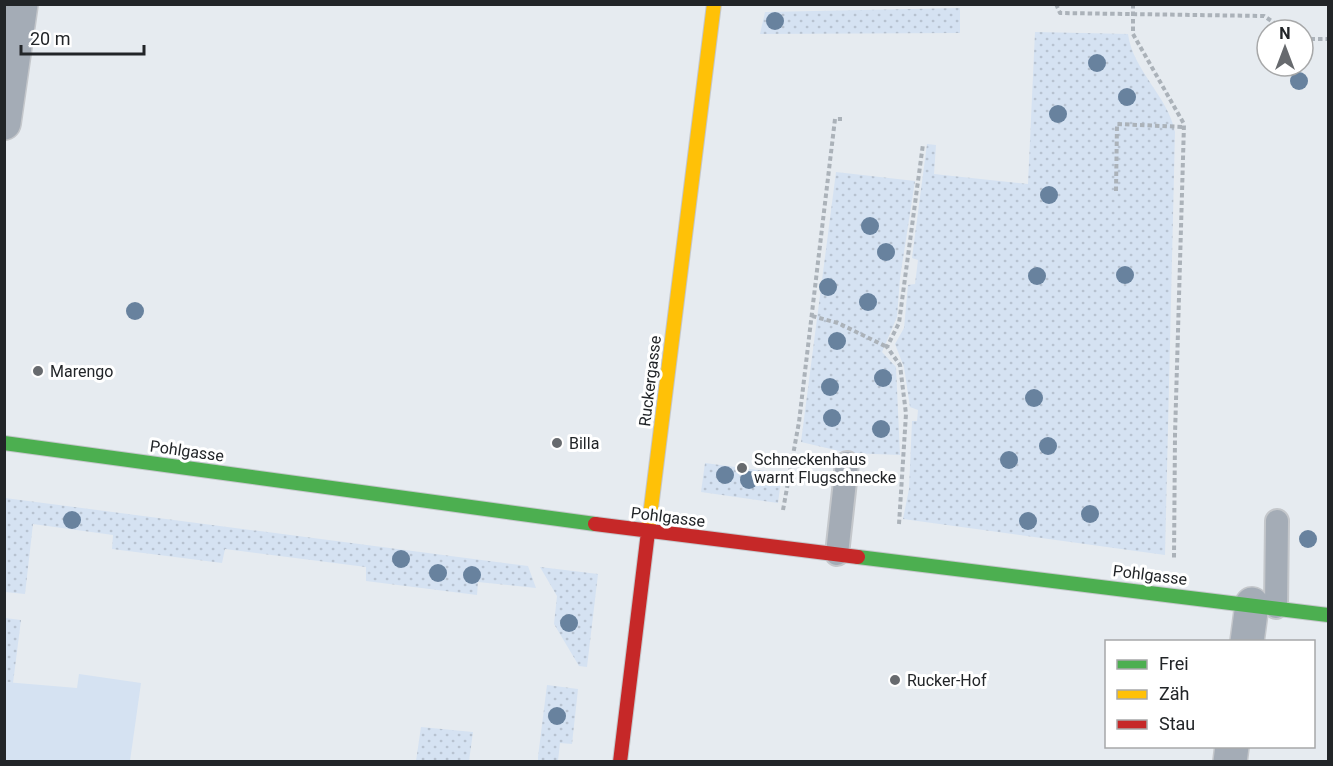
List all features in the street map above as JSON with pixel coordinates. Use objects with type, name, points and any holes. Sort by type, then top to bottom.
[{"type":"street","points":[[4,123],[21,4]]},
{"type":"street","name":"Ruckergasse","points":[[620,762],[714,4]]},
{"type":"street","name":"Pohlgasse","points":[[4,443],[648,531],[1329,615]]},
{"type":"street","points":[[1248,640],[1264,606]]},
{"type":"lane","points":[[837,554],[847,464]]},
{"type":"lane","points":[[1264,606],[1277,521]]},
{"type":"path","points":[[1056,4],[1060,13],[1264,16],[1267,18]]},
{"type":"path","points":[[1133,4],[1132,34],[1184,127],[1173,594]]},
{"type":"path","points":[[777,546],[799,422],[835,119],[842,119]]},
{"type":"path","points":[[1116,191],[1117,124],[1184,127]]},
{"type":"path","points":[[887,347],[899,323],[923,144]]},
{"type":"path","points":[[812,316],[838,323],[887,347],[900,365],[906,414],[900,504]]},
{"type":"shaded area","points":[[960,8],[960,33],[760,34],[765,12]]},
{"type":"shaded area","points":[[1035,32],[1128,34],[1136,60],[1165,107],[1175,132],[1165,555],[903,519],[909,489],[912,421],[917,421],[918,410],[910,407],[904,367],[895,344],[904,328],[908,285],[915,284],[918,260],[912,258],[927,144],[936,145],[934,174],[1028,184]]},
{"type":"shaded area","points":[[836,172],[915,181],[900,278],[897,317],[882,352],[896,367],[900,455],[848,453],[801,442]]},
{"type":"shaded area","points":[[705,463],[782,473],[778,503],[701,492]]},
{"type":"shaded area","points":[[5,498],[528,566],[536,588],[478,582],[477,595],[366,581],[366,567],[225,549],[222,563],[112,549],[113,535],[33,524],[25,594],[5,592]]},
{"type":"shaded area","points":[[540,567],[598,574],[587,667],[579,666],[554,624],[557,596]]},
{"type":"shaded area","points":[[5,618],[21,620],[13,683],[5,682]]},
{"type":"shaded area","points":[[79,674],[141,683],[130,761],[5,761],[5,682],[77,688]]},
{"type":"shaded area","points":[[547,685],[578,689],[572,744],[560,743],[558,761],[538,761]]},
{"type":"shaded area","points":[[421,727],[473,732],[469,761],[416,761]]},
{"type":"traffic: fast","points":[[4,443],[595,524]]},
{"type":"traffic: fast","points":[[858,557],[1328,615]]},
{"type":"traffic: slow","points":[[648,532],[714,4]]},
{"type":"traffic: jam","points":[[595,524],[858,557]]},
{"type":"traffic: jam","points":[[620,762],[648,532]]},
{"type":"place","name":"Marengo","points":[[38,371]]},
{"type":"place","name":"Billa","points":[[557,443]]},
{"type":"place","name":"Schneckenhaus warnt Flugschnecke","points":[[742,468]]},
{"type":"place","name":"Rucker-Hof","points":[[895,680]]}]
